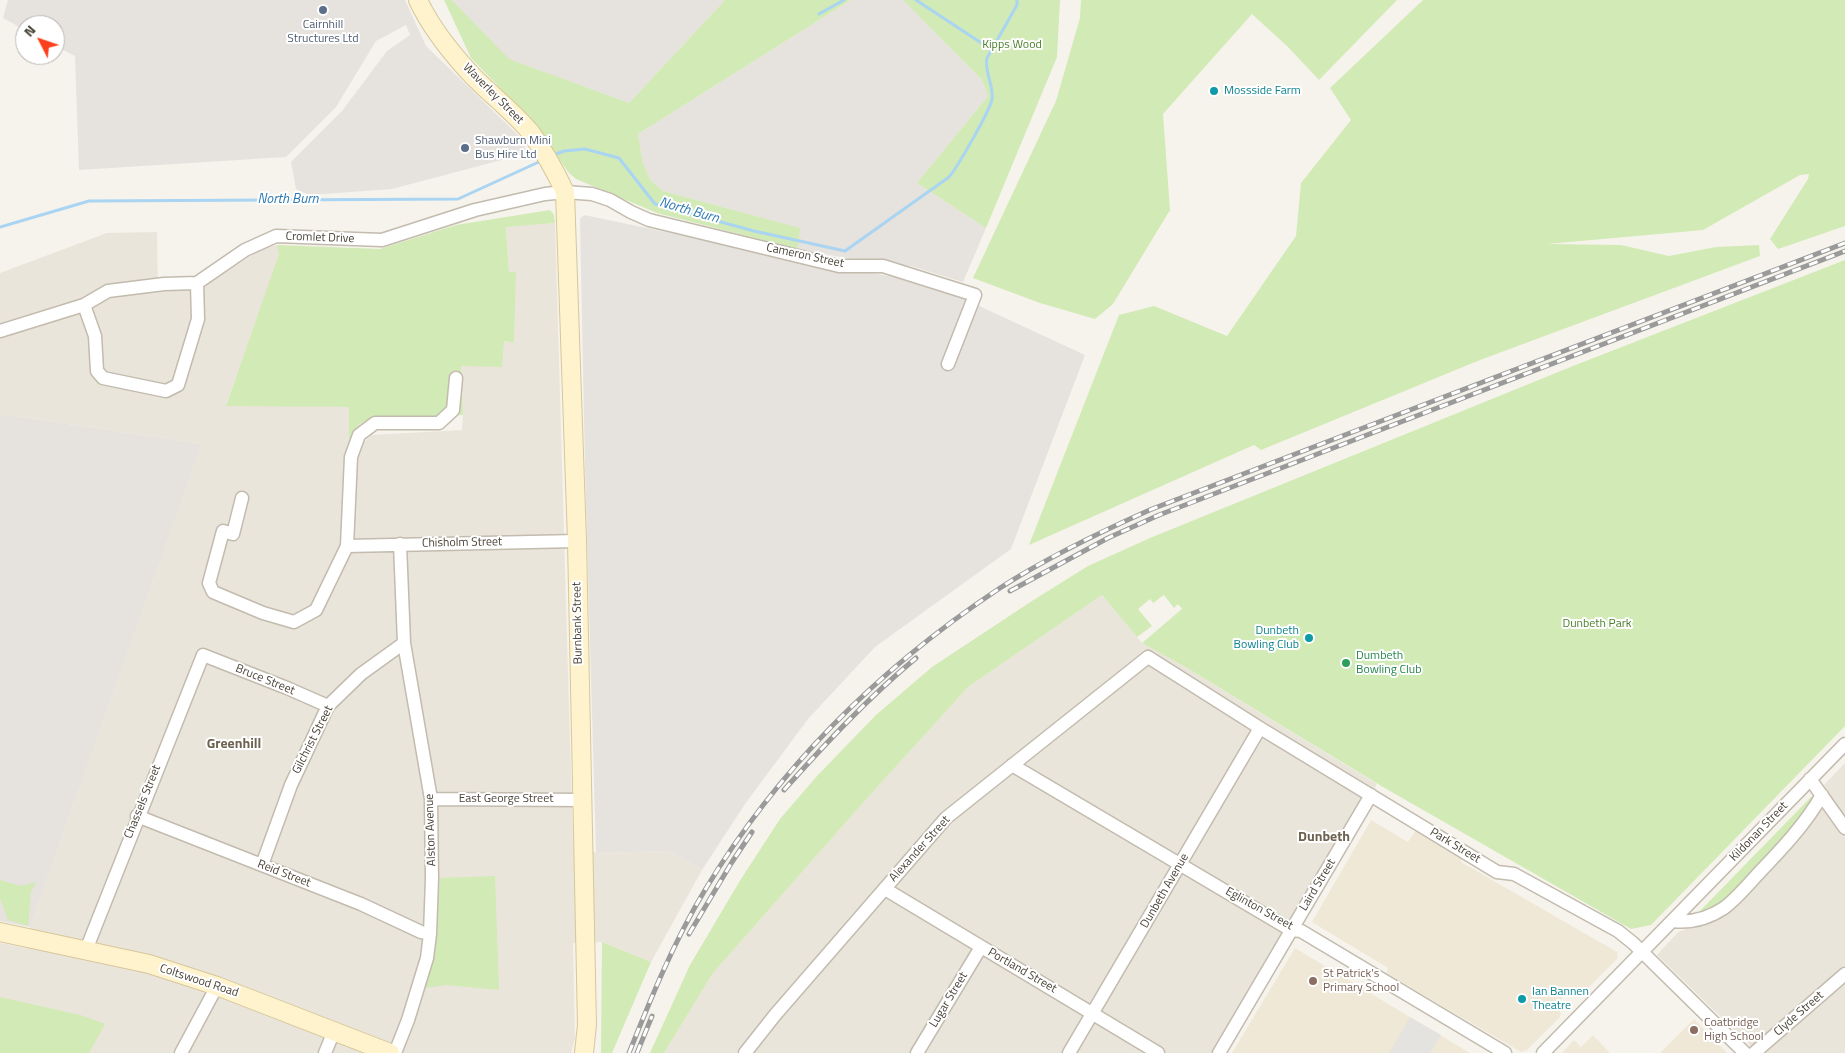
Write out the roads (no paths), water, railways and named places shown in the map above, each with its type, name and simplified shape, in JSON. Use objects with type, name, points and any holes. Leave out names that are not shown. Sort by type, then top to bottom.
[{"type":"main road","name":"Waverley Street","points":[[418,0],[426,18],[468,72],[513,113],[530,132],[548,158],[565,192]]},
{"type":"main road","name":"Burnbank Street","points":[[565,192],[588,1025],[584,1053]]},
{"type":"main road","name":"Coltswood Road","points":[[0,932],[149,964],[217,986],[390,1053]]},
{"type":"street","name":"Cromlet Drive","points":[[197,283],[245,250],[276,236],[382,240],[475,210],[545,194],[565,192]]},
{"type":"street","name":"Cameron Street","points":[[565,192],[592,194],[610,200],[649,220],[839,266],[883,266],[975,295],[948,364]]},
{"type":"street","points":[[0,331],[84,305],[108,291],[164,284],[197,283],[198,319],[178,385],[166,391],[102,378],[96,371],[96,336],[84,305]]},
{"type":"street","points":[[242,498],[233,534],[223,531],[209,583],[213,592],[263,613],[294,622],[316,610],[347,546],[350,457],[359,435],[375,423],[439,423],[453,410],[456,378]]},
{"type":"street","name":"Chisholm Street","points":[[347,546],[576,541]]},
{"type":"street","name":"Alston Avenue","points":[[395,1053],[408,1020],[427,958],[432,878],[431,799],[404,643],[400,544]]},
{"type":"street","name":"Gilchrist Street","points":[[262,865],[291,785],[328,706],[361,674],[404,643]]},
{"type":"street","name":"Bruce Street","points":[[202,655],[328,706]]},
{"type":"street","name":"Chassels Street","points":[[86,950],[137,816],[202,655]]},
{"type":"street","name":"Park Street","points":[[1148,657],[1260,728],[1497,872],[1514,874],[1618,931],[1745,1053]]},
{"type":"street","name":"Alexander Street","points":[[745,1053],[946,818],[1148,657]]},
{"type":"street","name":"Dunbeth Avenue","points":[[1069,1053],[1260,728]]},
{"type":"street","name":"Kildonan Street","points":[[1543,1053],[1845,744]]},
{"type":"street","name":"Eglinton Street","points":[[1012,765],[1291,930],[1300,931],[1505,1053]]},
{"type":"street","points":[[1810,780],[1845,828]]},
{"type":"street","name":"Laird Street","points":[[1220,1053],[1371,795]]},
{"type":"street","name":"Kildonan Street","points":[[1673,921],[1696,920],[1724,908],[1777,854],[1817,805],[1822,795]]},
{"type":"street","name":"East George Street","points":[[431,799],[582,800]]},
{"type":"street","name":"Reid Street","points":[[137,816],[361,904],[421,932],[430,934]]},
{"type":"street","name":"Portland Street","points":[[885,889],[1158,1053]]},
{"type":"street","name":"Lugar Street","points":[[917,1053],[981,947]]},
{"type":"street","name":"Clyde Street","points":[[1754,1053],[1845,974]]},
{"type":"street","points":[[181,1053],[217,986]]},
{"type":"street","points":[[325,1053],[334,1031]]},
{"type":"waterway","points":[[819,14],[844,0]]},
{"type":"waterway","points":[[916,0],[992,50]]},
{"type":"waterway","name":"North Burn","points":[[551,156],[564,151],[585,149],[619,158],[655,204],[754,231],[845,251],[949,177],[973,138],[990,105],[992,89],[986,63],[987,58],[1017,5],[1017,0]]},
{"type":"waterway","name":"North Burn","points":[[0,227],[89,201],[458,199],[541,161]]},
{"type":"railway","points":[[629,1053],[683,929],[734,845],[766,802],[799,761],[874,686],[914,651],[1000,588],[1074,546],[1152,509],[1845,243]]},
{"type":"railway","points":[[1010,591],[1108,538],[1159,515],[1845,251]]},
{"type":"railway","points":[[784,790],[848,721],[916,658]]},
{"type":"railway","points":[[689,934],[752,832]]},
{"type":"railway","points":[[637,1053],[652,1016]]},
{"type":"place","name":"Cairnhill Structures Ltd","points":[[323,10]]},
{"type":"place","name":"Mossside Farm","points":[[1214,91]]},
{"type":"place","name":"Shawburn Mini Bus Hire Ltd","points":[[465,148]]},
{"type":"place","name":"Dunbeth Bowling Club","points":[[1309,638]]},
{"type":"place","name":"Dumbeth Bowling Club","points":[[1346,663]]},
{"type":"place","name":"St Patrick's Primary School","points":[[1313,981]]},
{"type":"place","name":"Ian Bannen Theatre","points":[[1522,999]]},
{"type":"place","name":"Coatbridge High School","points":[[1694,1030]]},
{"type":"district","name":"Greenhill","points":[[234,745]]},
{"type":"district","name":"Dunbeth","points":[[1324,838]]},
{"type":"park label","name":"Kipps Wood","points":[[1012,45]]},
{"type":"park label","name":"Dunbeth Park","points":[[1597,624]]}]
